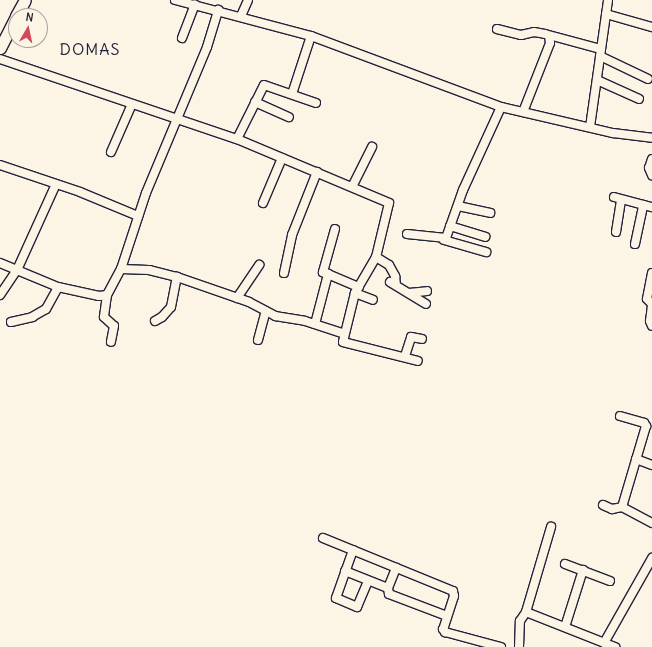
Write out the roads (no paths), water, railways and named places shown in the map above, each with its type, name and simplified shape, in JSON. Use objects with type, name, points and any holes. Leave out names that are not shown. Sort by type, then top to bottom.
[{"type":"highway","points":[[0,48],[8,32]]},
{"type":"street","points":[[175,0],[241,16],[311,36],[502,107],[590,127],[652,138]]},
{"type":"street","points":[[241,16],[248,0]]},
{"type":"street","points":[[590,127],[608,0]]},
{"type":"street","points":[[182,38],[194,4]]},
{"type":"street","points":[[110,342],[114,326],[104,317],[107,295],[121,268],[138,216],[207,47],[218,10]]},
{"type":"street","points":[[606,14],[652,27]]},
{"type":"street","points":[[497,29],[520,34],[534,32],[600,52],[648,79]]},
{"type":"street","points":[[292,94],[311,36]]},
{"type":"street","points":[[522,112],[550,42],[549,36]]},
{"type":"street","points":[[0,59],[237,139],[389,203],[376,257],[357,290],[344,333],[345,343],[405,356],[418,361]]},
{"type":"street","points":[[597,80],[639,99]]},
{"type":"street","points":[[237,139],[264,85],[316,103]]},
{"type":"street","points":[[255,102],[289,117]]},
{"type":"street","points":[[111,152],[132,104]]},
{"type":"street","points":[[444,240],[502,107]]},
{"type":"street","points":[[352,187],[372,147]]},
{"type":"street","points":[[263,203],[282,158]]},
{"type":"street","points":[[652,159],[649,168],[652,175]]},
{"type":"street","points":[[0,165],[56,184],[138,216]]},
{"type":"street","points":[[284,273],[290,239],[317,172]]},
{"type":"street","points":[[0,295],[17,270],[56,184]]},
{"type":"street","points":[[616,232],[618,199],[652,207]]},
{"type":"street","points":[[636,244],[643,205]]},
{"type":"street","points":[[458,206],[490,213]]},
{"type":"street","points":[[450,226],[486,237]]},
{"type":"street","points":[[335,229],[323,272],[373,300]]},
{"type":"street","points":[[407,234],[444,240],[486,252]]},
{"type":"street","points":[[376,257],[389,265],[395,276],[393,283],[426,304]]},
{"type":"street","points":[[0,263],[61,288],[99,296],[107,295]]},
{"type":"street","points":[[237,298],[259,264]]},
{"type":"street","points":[[121,268],[149,270],[177,277],[237,298],[275,316],[315,324],[344,333]]},
{"type":"street","points":[[652,273],[647,299],[652,305],[650,321],[652,326]]},
{"type":"street","points":[[315,324],[328,274]]},
{"type":"street","points":[[155,321],[162,318],[171,308],[177,277]]},
{"type":"street","points":[[11,322],[32,317],[46,309],[61,288]]},
{"type":"street","points":[[409,294],[427,291]]},
{"type":"street","points":[[258,340],[266,311]]},
{"type":"street","points":[[405,356],[411,337],[422,339]]},
{"type":"street","points":[[620,416],[646,424],[622,507]]},
{"type":"street","points":[[636,459],[652,465]]},
{"type":"street","points":[[603,505],[612,509],[622,507],[652,523]]},
{"type":"street","points":[[519,647],[520,621],[526,612],[551,527]]},
{"type":"street","points":[[323,538],[453,591],[454,596],[443,629],[445,632],[501,647]]},
{"type":"street","points":[[353,550],[335,596],[340,602],[358,607],[368,581]]},
{"type":"street","points":[[604,643],[652,558]]},
{"type":"street","points":[[565,564],[610,581]]},
{"type":"street","points":[[396,568],[388,588],[389,594],[447,616]]},
{"type":"street","points":[[565,628],[583,570]]},
{"type":"street","points":[[345,571],[388,588]]},
{"type":"street","points":[[526,612],[615,647]]},
{"type":"district","name":"DOMAS","points":[[90,49]]}]
